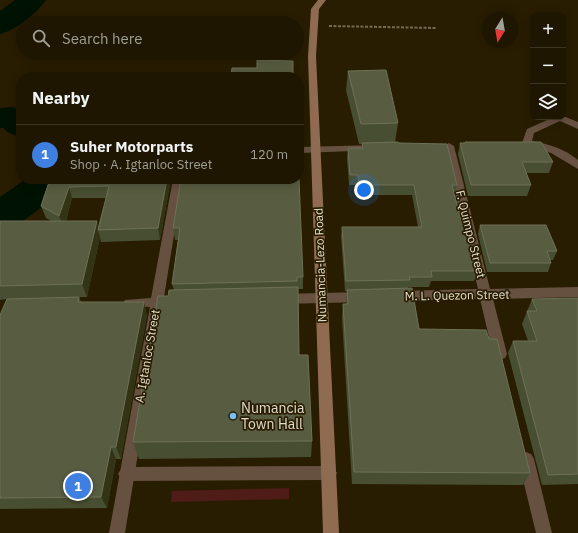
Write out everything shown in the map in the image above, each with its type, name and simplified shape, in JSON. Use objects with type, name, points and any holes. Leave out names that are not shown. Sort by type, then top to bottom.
[{"type":"main road","name":"Numancia-Lezo Road","points":[[322,0],[315,9],[312,56],[331,533]]},
{"type":"street","points":[[578,126],[560,118],[530,131],[523,143],[540,145],[564,154],[578,166]]},
{"type":"street","name":"F. Quimpo Street","points":[[449,146],[502,363]]},
{"type":"street","points":[[304,150],[386,147]]},
{"type":"street","name":"A. Igtanloc Street","points":[[116,533],[177,184]]},
{"type":"street","name":"M. L. Quezon Street","points":[[266,299],[578,292]]},
{"type":"street","points":[[117,303],[188,301]]},
{"type":"street","points":[[524,448],[544,533]]},
{"type":"street","points":[[126,474],[329,473]]},
{"type":"path","points":[[314,26],[437,28]]},
{"type":"shaded area","points":[[289,488],[289,499],[171,502],[172,491]]},
{"type":"building","points":[[257,60],[293,61],[293,72],[232,72],[232,68],[257,68]]},
{"type":"building","points":[[386,70],[398,123],[361,124],[348,71]]},
{"type":"building","points":[[398,142],[447,144],[457,185],[452,185],[462,224],[466,224],[478,271],[431,271],[432,277],[409,277],[410,280],[346,281],[342,227],[422,227],[414,185],[359,185],[358,175],[350,175],[348,148],[363,148],[362,143]]},
{"type":"building","points":[[541,142],[553,162],[522,162],[531,185],[471,185],[460,143]]},
{"type":"building","points":[[48,184],[166,184],[158,228],[98,230],[109,186],[69,187],[59,216],[41,206]]},
{"type":"building","points":[[180,184],[299,184],[303,277],[297,277],[297,281],[172,284],[180,228],[173,228]]},
{"type":"building","points":[[0,221],[97,221],[82,284],[0,286]]},
{"type":"building","points":[[480,225],[546,225],[557,251],[547,251],[551,263],[490,263]]},
{"type":"building","points":[[298,287],[299,355],[308,355],[312,441],[133,442],[158,296],[168,296],[169,290]]},
{"type":"building","points":[[412,288],[419,329],[486,330],[489,339],[497,339],[530,473],[354,472],[343,304],[348,304],[347,290]]},
{"type":"building","points":[[79,297],[78,302],[144,302],[116,447],[111,447],[101,497],[0,498],[0,315],[7,299]]},
{"type":"building","points":[[578,298],[578,474],[548,475],[513,341],[537,341],[527,311],[537,311],[532,299]]},
{"type":"waterway","points":[[0,25],[32,0]]},
{"type":"waterway","points":[[0,118],[12,117],[16,121]]},
{"type":"waterway","points":[[0,217],[38,190],[42,184]]},
{"type":"place","name":"Numancia Town Hall","points":[[233,416]]},
{"type":"place","name":"Suher Motorparts","points":[[78,486]]}]
